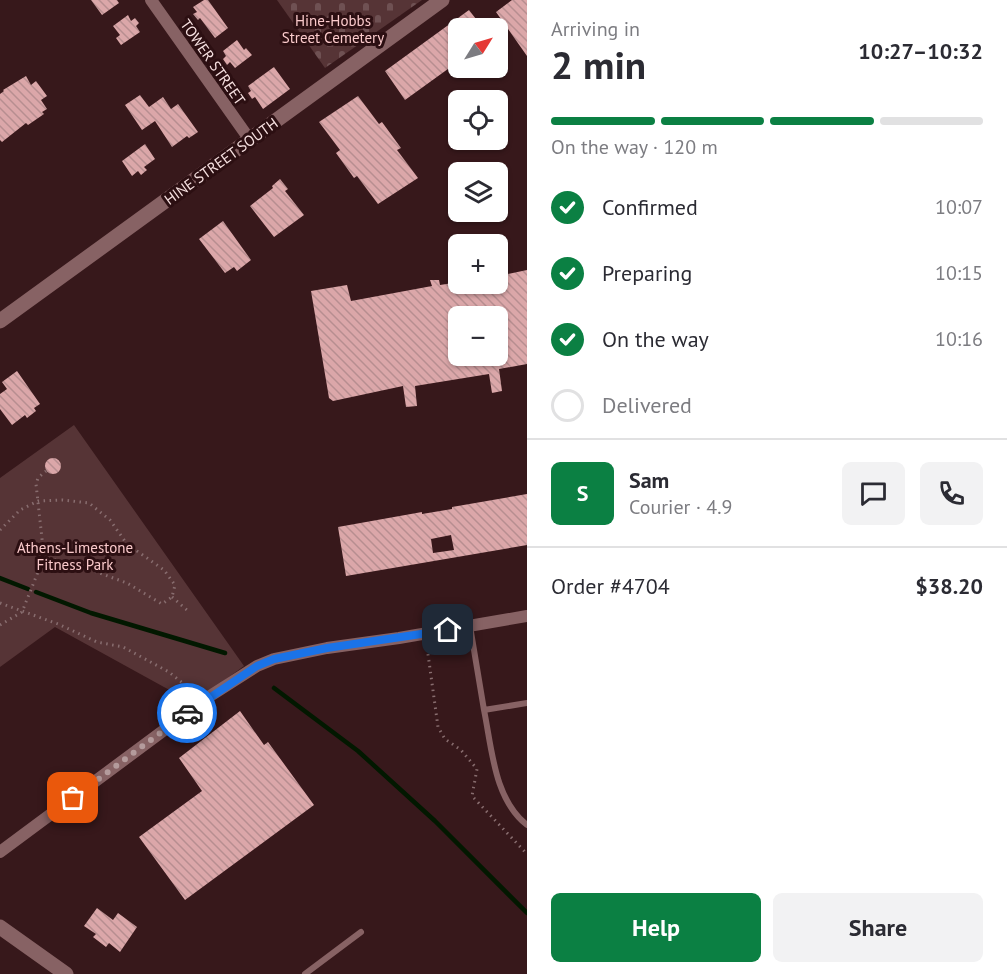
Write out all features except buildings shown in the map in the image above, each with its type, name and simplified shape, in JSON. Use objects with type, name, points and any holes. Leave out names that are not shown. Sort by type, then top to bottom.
[{"type":"street","name":"TOWER STREET","points":[[151,0],[249,140]]},
{"type":"street","name":"HINE STREET SOUTH","points":[[0,321],[442,0]]},
{"type":"street","points":[[0,852],[210,696],[257,666],[274,659],[327,648],[527,616]]},
{"type":"street","points":[[0,927],[66,974]]},
{"type":"lane","points":[[470,626],[501,792],[514,815],[527,825]]},
{"type":"lane","points":[[484,710],[527,703]]},
{"type":"lane","points":[[305,974],[361,932]]},
{"type":"path","points":[[0,625],[22,612],[44,557],[36,484],[38,478],[46,471]]},
{"type":"path","points":[[0,530],[20,510],[38,501],[63,500],[89,503],[110,520],[127,544],[164,570],[176,585],[172,597],[162,604],[127,583],[44,557]]},
{"type":"path","points":[[172,597],[187,610]]},
{"type":"path","points":[[0,603],[58,624],[97,642],[123,647],[169,672],[197,695]]},
{"type":"path","points":[[428,654],[438,728],[445,739],[461,750],[477,769],[472,796],[527,854]]},
{"type":"green space","name":"Hine-Hobbs Street Cemetery","points":[[277,0],[422,0],[325,68]]},
{"type":"green space","name":"Athens-Limestone Fitness Park","points":[[74,425],[244,666],[193,703],[55,627],[0,667],[0,478]]},
{"type":"waterway","points":[[0,578],[28,589]]},
{"type":"waterway","points":[[36,592],[91,613],[225,653]]},
{"type":"waterway","points":[[274,688],[358,751],[435,821],[527,913]]},
{"type":"way so far","points":[[73,798],[187,713]]},
{"type":"route","points":[[187,713],[257,666],[274,659],[327,648],[448,630]]}]
